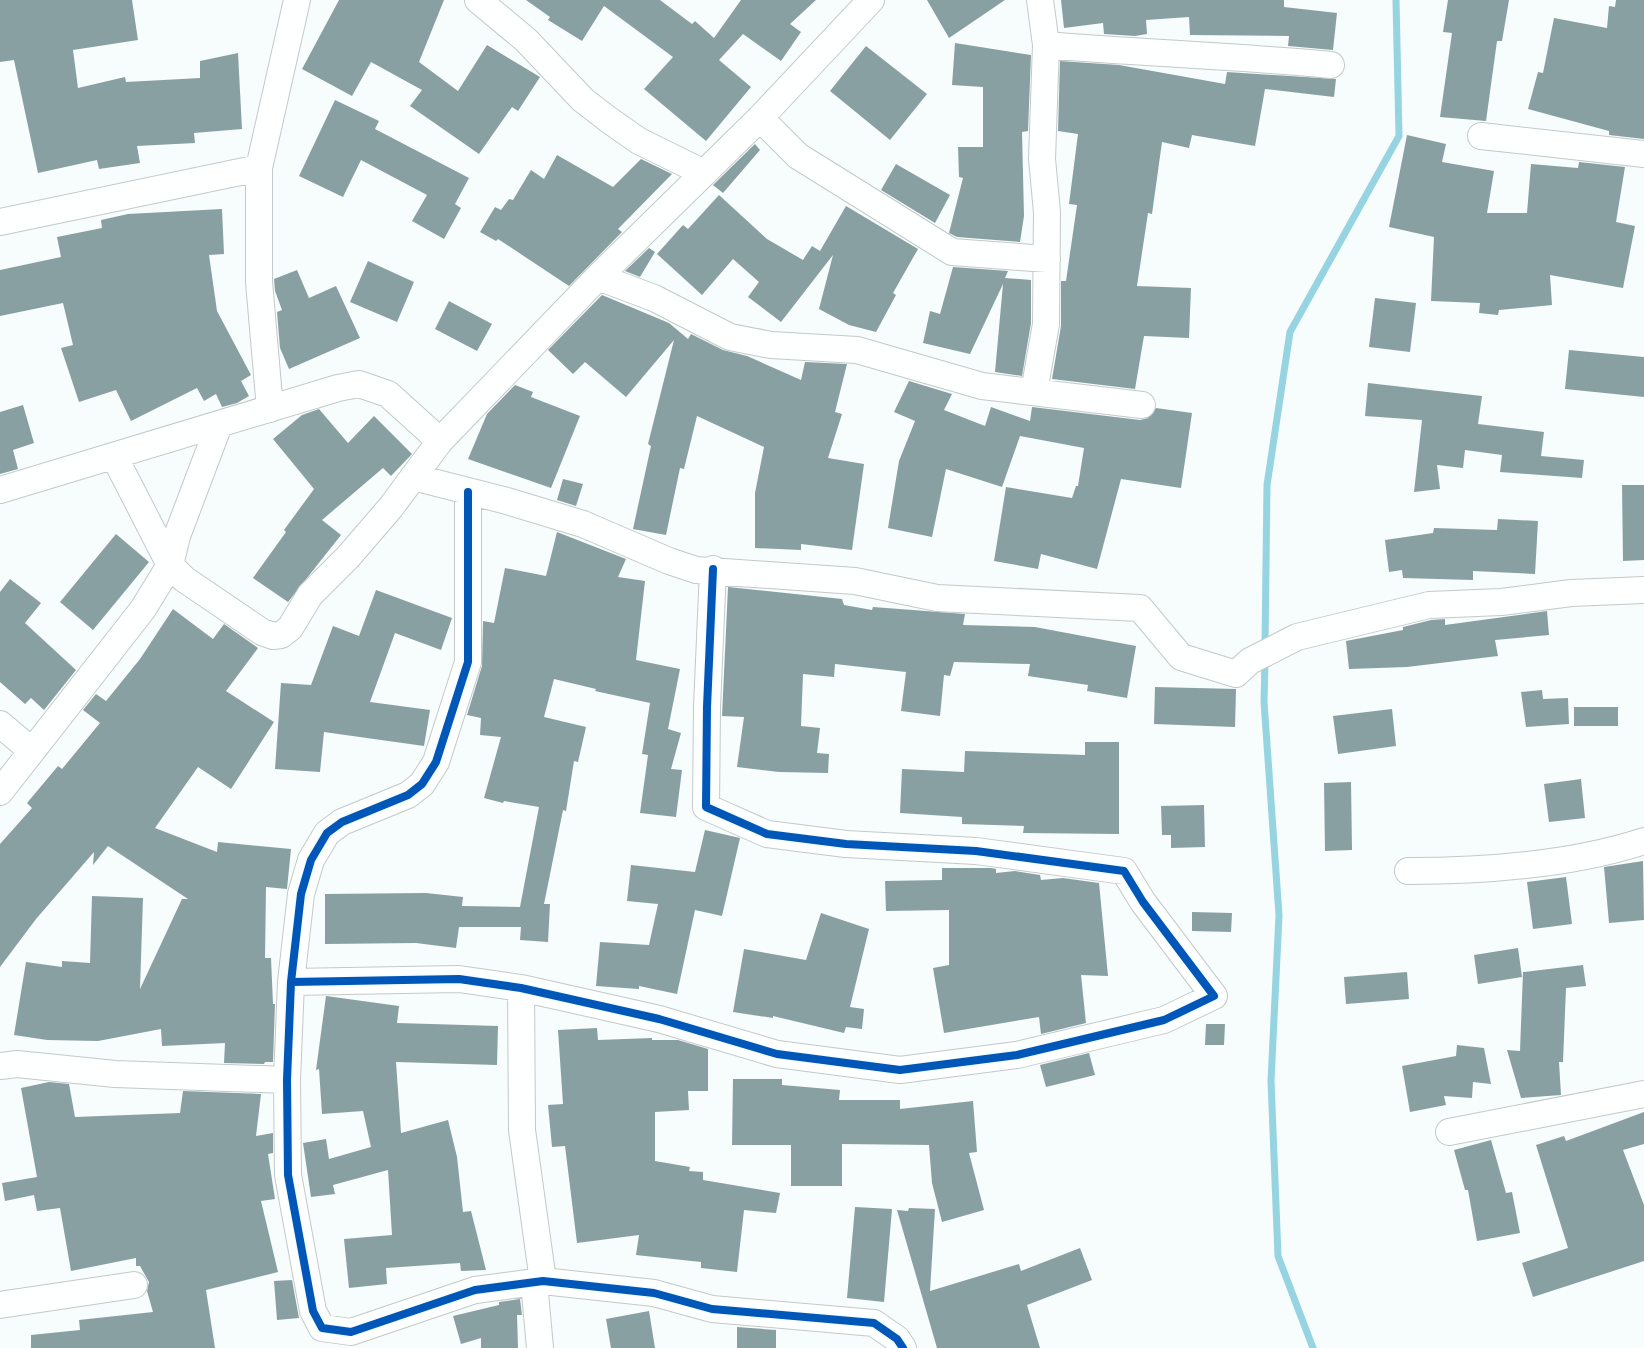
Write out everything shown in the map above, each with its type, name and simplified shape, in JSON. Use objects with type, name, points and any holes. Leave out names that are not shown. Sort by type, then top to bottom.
[{"type":"street","points":[[270,409],[259,282],[260,168],[297,0]]},
{"type":"street","points":[[478,0],[526,40],[584,100],[609,120],[639,141],[704,173]]},
{"type":"street","points":[[114,456],[170,565],[184,579],[262,632],[273,636],[281,635],[290,628],[310,595],[348,557],[440,441],[598,277],[760,118],[872,0]]},
{"type":"street","points":[[1034,392],[1046,324],[1047,260],[1047,212],[1042,159],[1046,45],[1040,0]]},
{"type":"street","points":[[1046,45],[1148,54],[1203,54],[1331,64]]},
{"type":"street","points":[[760,118],[798,156],[952,252],[1047,260]]},
{"type":"street","points":[[1481,136],[1644,154]]},
{"type":"street","points":[[0,222],[260,168]]},
{"type":"street","points":[[598,277],[654,298],[730,337],[771,345],[857,350],[982,386],[1142,405]]},
{"type":"street","points":[[0,490],[338,388],[359,384],[388,394],[440,441]]},
{"type":"street","points":[[0,792],[143,609],[170,565],[177,536],[219,424]]},
{"type":"street","points":[[412,477],[583,524],[669,561],[696,570],[713,569],[855,582],[937,598],[1140,608],[1181,657],[1236,674],[1250,660],[1297,637],[1429,605],[1501,602],[1571,592],[1644,590]]},
{"type":"street","points":[[468,492],[468,662],[436,762],[422,784],[408,795],[342,822],[327,833],[311,860],[301,894],[291,982],[287,1080],[288,1175],[313,1311],[322,1328],[351,1332],[475,1290],[538,1282],[654,1293],[712,1309],[874,1323],[897,1339],[903,1348]]},
{"type":"street","points":[[291,982],[459,979],[521,987],[659,1019],[777,1054],[900,1070],[1017,1055],[1164,1020],[1214,996],[1143,902],[1124,872],[976,851],[846,844],[767,834],[706,807],[707,707],[713,569]]},
{"type":"street","points":[[0,724],[32,751]]},
{"type":"street","points":[[1408,871],[1476,871],[1551,861],[1644,841]]},
{"type":"street","points":[[521,987],[522,1130],[538,1282],[540,1348]]},
{"type":"street","points":[[0,1066],[17,1064],[115,1074],[287,1080]]},
{"type":"street","points":[[1449,1132],[1644,1094]]},
{"type":"street","points":[[0,1305],[134,1285]]},
{"type":"building","points":[[0,0],[132,0],[138,40],[73,50],[78,88],[125,77],[126,82],[200,78],[200,61],[238,53],[242,129],[194,133],[195,143],[137,146],[140,163],[99,169],[97,160],[38,173],[14,60],[0,62]]},
{"type":"building","points":[[339,0],[444,0],[419,62],[458,91],[487,45],[540,77],[518,111],[512,107],[479,154],[410,106],[422,90],[371,62],[352,96],[302,69]]},
{"type":"building","points":[[526,0],[660,0],[692,24],[695,21],[714,38],[741,0],[816,0],[790,24],[801,32],[781,61],[743,34],[719,60],[751,87],[706,141],[644,89],[673,57],[604,6],[582,41],[548,20],[550,17]]},
{"type":"building","points":[[927,0],[1005,0],[949,38]]},
{"type":"building","points":[[1061,0],[1284,0],[1284,7],[1337,13],[1333,50],[1288,46],[1289,36],[1190,35],[1189,17],[1146,20],[1147,34],[1135,36],[1104,34],[1103,23],[1064,28]]},
{"type":"building","points":[[1448,0],[1509,0],[1502,41],[1497,41],[1486,121],[1440,117],[1452,33],[1443,32]]},
{"type":"building","points":[[1616,0],[1644,0],[1644,139],[1609,135],[1609,131],[1528,109],[1538,72],[1543,73],[1554,18],[1607,28],[1609,6],[1615,7]]},
{"type":"building","points":[[955,43],[1031,55],[1028,131],[1022,132],[1024,216],[1020,242],[957,237],[949,233],[963,178],[959,177],[958,147],[983,147],[983,87],[952,85]]},
{"type":"building","points":[[866,46],[927,94],[890,140],[830,91]]},
{"type":"building","points":[[1060,61],[1119,65],[1225,84],[1227,72],[1336,79],[1334,97],[1265,89],[1255,146],[1192,135],[1189,148],[1162,142],[1152,214],[1148,213],[1137,286],[1191,288],[1189,338],[1144,336],[1135,389],[1052,379],[1061,326],[1061,281],[1066,281],[1077,205],[1069,204],[1078,134],[1058,131]]},
{"type":"building","points":[[335,100],[379,121],[375,129],[469,178],[455,204],[461,208],[444,239],[412,221],[427,195],[361,160],[343,197],[299,176]]},
{"type":"building","points":[[1407,135],[1446,144],[1442,162],[1494,171],[1487,213],[1527,213],[1531,164],[1578,168],[1579,162],[1625,167],[1616,222],[1635,226],[1623,288],[1550,275],[1552,305],[1499,310],[1498,315],[1479,313],[1480,303],[1431,301],[1434,237],[1389,227]]},
{"type":"building","points":[[755,144],[760,150],[723,193],[713,185]]},
{"type":"building","points":[[557,155],[613,187],[641,159],[672,174],[618,229],[622,232],[569,286],[498,239],[496,241],[480,232],[495,207],[501,210],[509,199],[513,200],[531,170],[544,179]]},
{"type":"building","points":[[896,164],[950,195],[935,223],[881,190]]},
{"type":"building","points":[[719,195],[767,239],[803,260],[812,246],[820,251],[846,206],[918,249],[893,293],[896,295],[876,332],[849,325],[819,309],[833,255],[781,322],[748,297],[759,282],[733,259],[702,295],[657,254],[683,225],[688,229]]},
{"type":"building","points":[[222,209],[224,254],[209,255],[217,311],[251,375],[241,381],[249,396],[237,403],[222,407],[216,394],[204,401],[197,388],[131,421],[116,390],[79,402],[61,348],[73,345],[63,303],[0,316],[0,270],[61,257],[57,237],[102,228],[101,220],[128,214]]},
{"type":"building","points":[[649,248],[655,252],[640,277],[625,271]]},
{"type":"building","points":[[368,261],[414,282],[397,322],[350,302]]},
{"type":"building","points":[[953,267],[1008,271],[1005,278],[1031,280],[1031,323],[1022,376],[995,372],[1003,284],[970,354],[923,343],[930,311],[940,314]]},
{"type":"building","points":[[297,270],[309,298],[336,286],[360,338],[289,369],[280,348],[277,312],[282,310],[275,291],[274,279]]},
{"type":"building","points":[[602,295],[669,323],[688,339],[691,334],[723,350],[747,356],[801,380],[805,362],[847,364],[835,412],[842,414],[828,458],[864,464],[852,550],[801,544],[801,550],[755,548],[755,493],[764,447],[697,416],[684,469],[680,468],[666,535],[633,529],[651,446],[648,444],[674,340],[626,397],[585,362],[573,374],[548,350]]},
{"type":"building","points":[[1375,298],[1416,303],[1410,352],[1369,347]]},
{"type":"building","points":[[449,301],[492,324],[477,351],[435,329]]},
{"type":"building","points":[[1569,350],[1644,357],[1644,397],[1565,389]]},
{"type":"building","points":[[909,381],[952,394],[944,410],[985,426],[991,407],[1030,421],[1032,407],[1140,420],[1148,418],[1156,408],[1192,413],[1181,488],[1121,479],[1097,569],[1041,554],[1038,569],[994,561],[1006,487],[1072,498],[1078,486],[1084,448],[1020,436],[1002,487],[946,469],[932,537],[888,528],[899,461],[915,421],[894,412]]},
{"type":"building","points":[[1368,383],[1482,396],[1478,424],[1544,432],[1541,456],[1584,460],[1582,478],[1500,472],[1502,455],[1465,450],[1463,468],[1437,465],[1440,489],[1414,492],[1422,420],[1365,416]]},
{"type":"building","points":[[515,385],[533,392],[531,397],[580,416],[551,488],[468,459],[487,414]]},
{"type":"building","points":[[23,405],[34,443],[13,450],[18,469],[0,474],[0,412]]},
{"type":"building","points":[[319,409],[348,443],[374,416],[412,454],[391,476],[383,468],[322,520],[341,535],[288,602],[253,578],[314,489],[273,439],[302,415]]},
{"type":"building","points":[[563,479],[583,484],[576,506],[557,500]]},
{"type":"building","points":[[1622,485],[1644,485],[1644,560],[1623,561]]},
{"type":"building","points":[[1498,519],[1538,521],[1535,574],[1473,571],[1473,580],[1403,578],[1402,570],[1389,572],[1385,540],[1433,533],[1434,528],[1497,530]]},
{"type":"building","points":[[557,532],[626,559],[618,577],[645,581],[636,660],[680,669],[668,729],[681,733],[671,769],[682,770],[676,817],[640,813],[648,755],[642,754],[650,703],[554,679],[544,717],[586,727],[578,762],[574,761],[566,811],[563,810],[544,904],[550,904],[548,942],[520,940],[521,927],[459,927],[456,948],[416,943],[325,944],[325,894],[426,893],[463,897],[462,906],[520,907],[539,807],[504,801],[503,803],[484,798],[501,737],[480,735],[481,718],[467,715],[482,666],[483,621],[494,623],[505,568],[546,576]]},
{"type":"building","points":[[116,534],[149,562],[93,630],[60,602]]},
{"type":"building","points":[[10,579],[41,603],[25,623],[76,670],[44,710],[31,698],[25,704],[0,682],[0,592]]},
{"type":"building","points":[[728,587],[842,599],[844,605],[872,610],[873,607],[965,614],[963,625],[1035,627],[1136,646],[1127,698],[1087,691],[1088,685],[1028,676],[1030,664],[954,662],[950,676],[944,675],[940,716],[901,711],[906,672],[835,664],[834,677],[803,674],[801,726],[820,728],[817,753],[829,754],[828,773],[779,772],[737,767],[744,717],[722,716]]},
{"type":"building","points":[[376,590],[452,618],[441,650],[395,633],[370,702],[430,710],[424,746],[324,732],[320,772],[275,769],[281,683],[311,685],[333,626],[359,636]]},
{"type":"building","points":[[173,609],[213,639],[224,624],[258,648],[226,691],[274,722],[231,789],[198,767],[155,828],[217,852],[218,842],[291,849],[287,889],[266,887],[265,958],[271,958],[273,1004],[275,1004],[273,1062],[264,1064],[224,1063],[225,1043],[162,1046],[161,1029],[98,1041],[47,1040],[14,1035],[26,962],[62,967],[62,961],[90,963],[92,896],[143,898],[140,989],[182,899],[188,899],[108,846],[93,865],[94,852],[36,919],[0,967],[0,844],[32,808],[27,803],[58,766],[62,769],[100,723],[83,710],[96,694],[106,701],[140,659]]},
{"type":"building","points":[[1547,611],[1549,635],[1495,640],[1498,656],[1407,667],[1349,669],[1346,641],[1403,630],[1403,627],[1431,620],[1445,619],[1445,625]]},
{"type":"building","points":[[1155,687],[1236,689],[1235,727],[1154,724]]},
{"type":"building","points":[[1542,690],[1543,699],[1568,698],[1569,724],[1526,727],[1521,692]]},
{"type":"building","points":[[1574,707],[1618,707],[1618,726],[1574,726]]},
{"type":"building","points":[[1392,709],[1396,746],[1338,754],[1333,716]]},
{"type":"building","points":[[1085,742],[1119,742],[1119,834],[1023,833],[1024,826],[962,824],[962,817],[900,813],[902,769],[964,772],[965,751],[1085,755]]},
{"type":"building","points":[[1581,779],[1585,818],[1549,822],[1544,784]]},
{"type":"building","points":[[1351,782],[1352,850],[1325,851],[1324,783]]},
{"type":"building","points":[[1204,805],[1205,847],[1171,848],[1171,835],[1162,835],[1161,806]]},
{"type":"building","points":[[705,830],[740,838],[722,916],[695,910],[677,994],[639,986],[639,989],[596,986],[600,942],[649,945],[658,904],[627,901],[631,865],[695,872]]},
{"type":"building","points":[[1643,861],[1644,920],[1609,923],[1604,867]]},
{"type":"building","points":[[942,868],[991,868],[996,869],[996,873],[1015,871],[1040,875],[1041,880],[1063,878],[1099,883],[1108,976],[1081,975],[1086,1023],[1041,1034],[1039,1017],[944,1033],[933,968],[949,965],[949,910],[886,911],[885,881],[942,880]]},
{"type":"building","points":[[1566,877],[1572,924],[1533,929],[1527,882]]},
{"type":"building","points":[[1192,912],[1232,913],[1231,932],[1192,931]]},
{"type":"building","points":[[821,913],[869,929],[850,1007],[864,1009],[862,1029],[846,1027],[844,1033],[773,1016],[773,1018],[733,1012],[744,949],[806,960]]},
{"type":"building","points":[[1518,948],[1522,977],[1478,984],[1474,955]]},
{"type":"building","points":[[1583,965],[1586,986],[1566,988],[1563,1062],[1559,1062],[1561,1095],[1521,1098],[1507,1050],[1520,1051],[1523,972]]},
{"type":"building","points":[[1407,972],[1409,999],[1346,1004],[1344,977]]},
{"type":"building","points":[[326,996],[399,1006],[397,1023],[498,1026],[497,1065],[396,1062],[401,1133],[448,1120],[457,1157],[463,1212],[471,1211],[486,1270],[461,1271],[460,1263],[386,1268],[387,1284],[349,1288],[344,1239],[392,1235],[388,1170],[333,1185],[335,1194],[311,1197],[303,1143],[326,1139],[329,1159],[371,1147],[363,1111],[322,1114],[319,1069],[316,1070]]},
{"type":"building","points":[[1206,1024],[1225,1024],[1224,1045],[1205,1045]]},
{"type":"building","points":[[597,1028],[598,1040],[652,1038],[652,1040],[678,1040],[708,1049],[708,1091],[688,1091],[689,1110],[655,1112],[655,1161],[690,1167],[689,1171],[703,1172],[703,1180],[780,1193],[776,1213],[744,1210],[737,1272],[701,1268],[701,1262],[636,1255],[639,1235],[577,1243],[565,1146],[552,1147],[548,1105],[563,1104],[558,1030]]},
{"type":"building","points":[[1457,1045],[1484,1048],[1491,1084],[1473,1082],[1472,1098],[1444,1096],[1446,1105],[1410,1112],[1402,1066],[1456,1056]]},
{"type":"building","points":[[1089,1053],[1095,1075],[1046,1087],[1040,1065]]},
{"type":"building","points":[[733,1079],[782,1079],[782,1085],[840,1090],[839,1100],[900,1100],[900,1109],[973,1101],[977,1152],[969,1153],[984,1210],[942,1222],[932,1183],[929,1145],[842,1144],[842,1186],[791,1186],[791,1145],[732,1145]]},
{"type":"building","points":[[49,1082],[69,1084],[75,1117],[180,1113],[183,1091],[261,1094],[256,1136],[273,1133],[273,1153],[268,1154],[275,1199],[261,1201],[278,1272],[206,1290],[215,1348],[31,1348],[31,1335],[80,1330],[79,1320],[153,1312],[147,1291],[149,1282],[140,1266],[136,1266],[136,1258],[71,1271],[60,1208],[37,1211],[34,1195],[5,1201],[2,1183],[37,1177],[21,1088]]},
{"type":"building","points":[[1644,1112],[1644,1144],[1623,1150],[1644,1205],[1644,1261],[1533,1297],[1522,1263],[1568,1248],[1536,1145],[1564,1136],[1566,1141]]},
{"type":"building","points":[[1491,1140],[1506,1193],[1512,1192],[1520,1233],[1477,1241],[1468,1190],[1465,1190],[1454,1150]]},
{"type":"building","points":[[855,1207],[892,1209],[884,1302],[847,1298]]},
{"type":"building","points":[[909,1208],[935,1209],[930,1291],[1019,1264],[1021,1271],[1080,1248],[1092,1280],[1027,1305],[1040,1348],[937,1348],[897,1210],[908,1211]]},
{"type":"building","points":[[292,1280],[299,1318],[277,1320],[274,1281]]},
{"type":"building","points":[[520,1299],[522,1315],[517,1315],[518,1348],[481,1348],[481,1338],[461,1344],[453,1316],[499,1305],[499,1302]]},
{"type":"building","points":[[649,1311],[655,1348],[611,1348],[606,1319]]},
{"type":"building","points":[[737,1327],[776,1330],[776,1348],[737,1348]]},
{"type":"waterway","points":[[1265,645],[1267,485],[1290,332],[1399,136],[1396,0]]},
{"type":"waterway","points":[[1265,660],[1264,702],[1279,915],[1271,1081],[1278,1256],[1313,1348]]},
{"type":"cycle path","points":[[468,492],[468,662],[436,762],[422,784],[408,795],[342,822],[327,833],[311,860],[301,894],[291,982],[287,1080],[288,1175],[313,1311],[322,1328],[351,1332],[475,1290],[543,1281],[654,1293],[712,1309],[874,1323],[897,1339],[903,1348]]},
{"type":"cycle path","points":[[291,982],[459,979],[521,988],[659,1019],[777,1054],[900,1070],[1017,1055],[1164,1020],[1214,996],[1143,902],[1124,871],[976,851],[846,844],[767,834],[706,807],[707,707],[713,569]]}]
